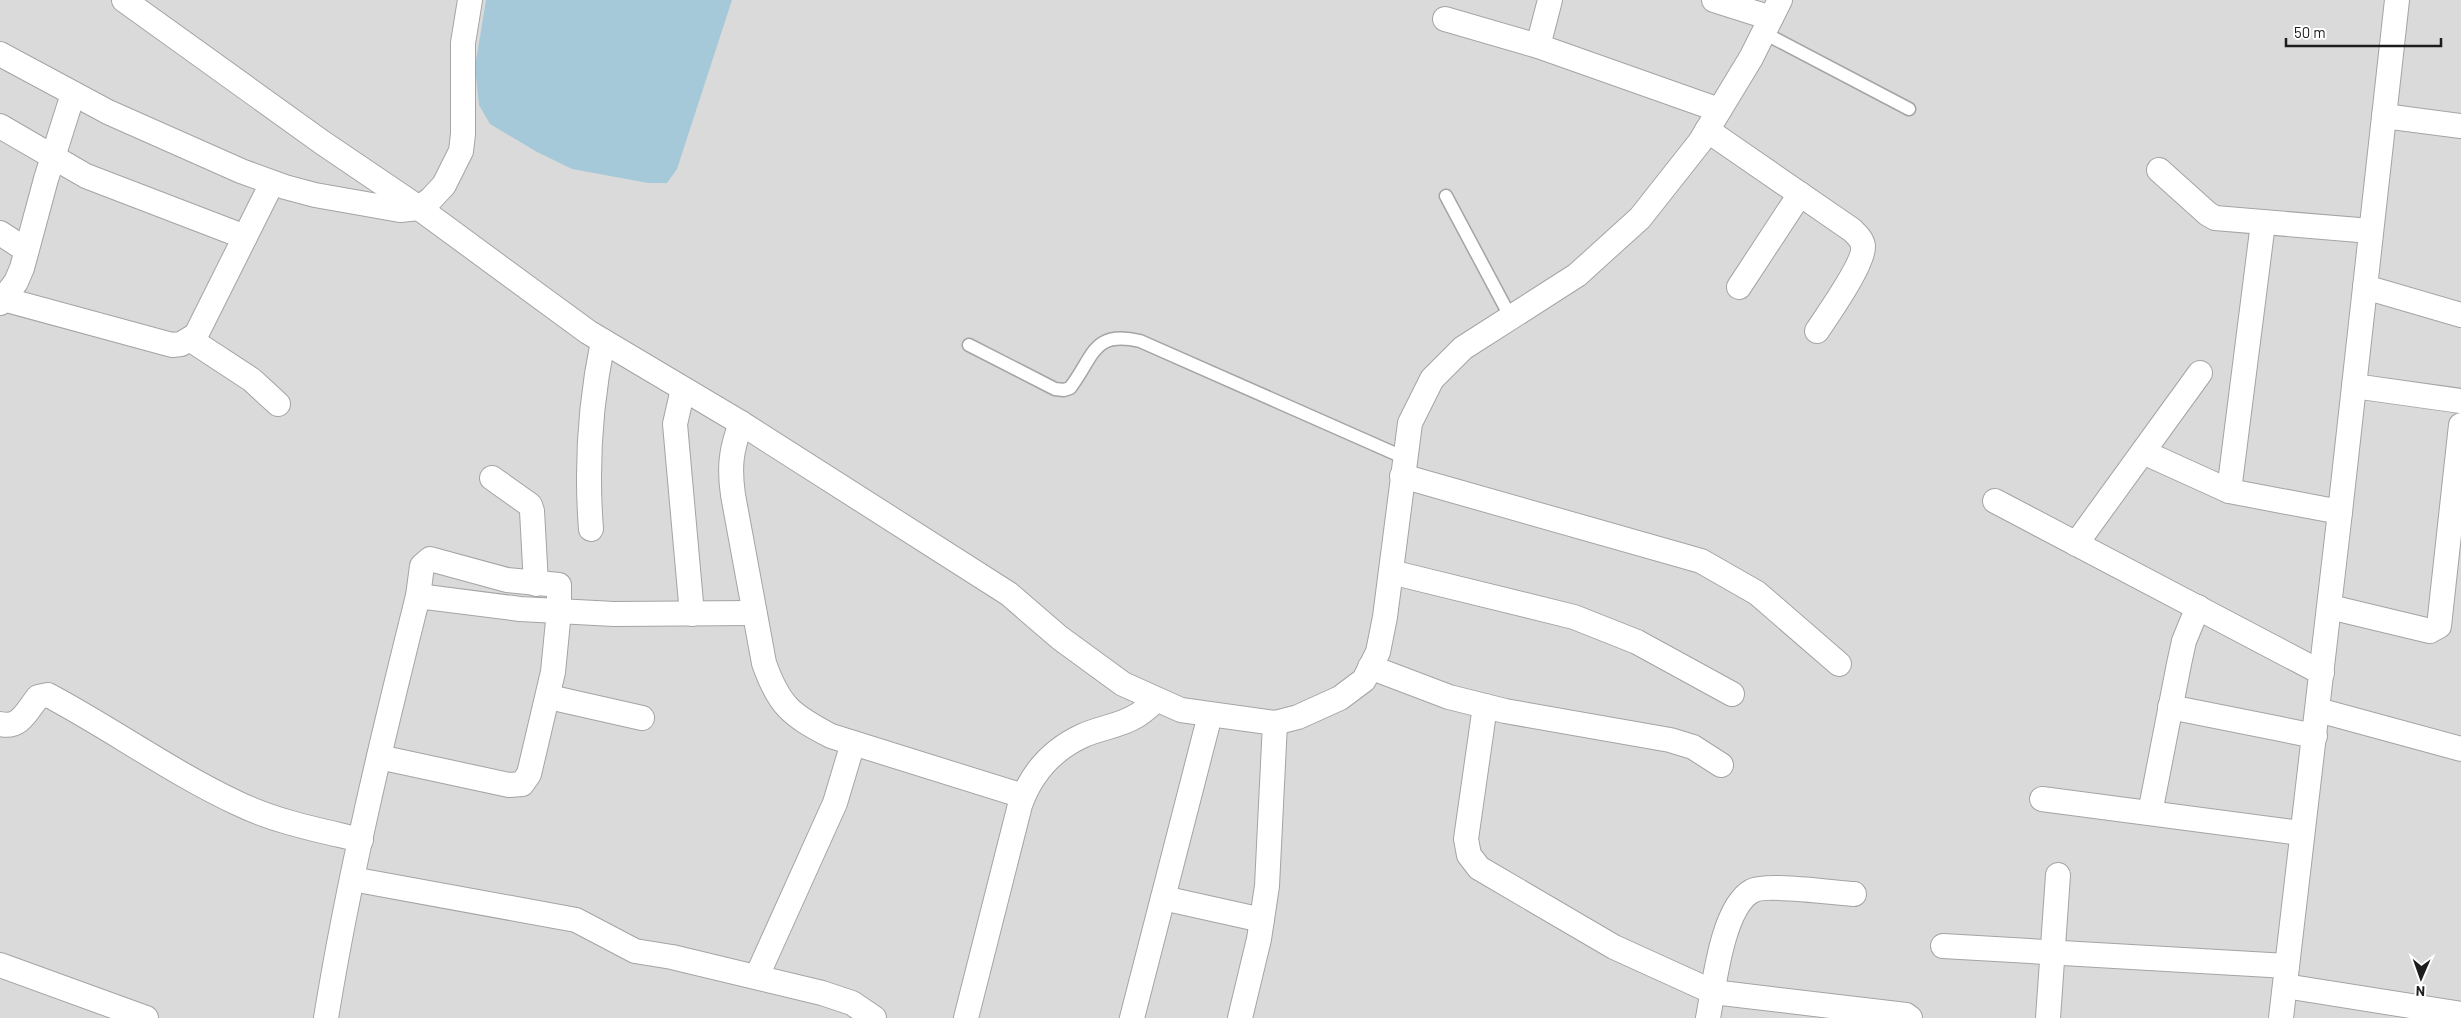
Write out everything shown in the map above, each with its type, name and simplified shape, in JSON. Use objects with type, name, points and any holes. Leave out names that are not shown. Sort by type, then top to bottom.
[{"type":"street","points":[[124,0],[323,143],[419,208],[602,341],[741,422],[1009,594],[1060,638],[1123,684],[1181,710],[1275,723],[1298,717],[1340,698],[1364,680],[1378,652],[1391,572],[1410,423],[1432,379],[1463,348],[1577,275],[1640,218],[1713,120],[1751,58],[1771,17],[1714,0]]},
{"type":"street","points":[[1538,46],[1550,0]]},
{"type":"street","points":[[2281,1018],[2301,833],[2330,607],[2396,0]]},
{"type":"street","points":[[0,54],[73,94],[160,136],[272,182],[315,195],[364,205],[400,210],[419,208],[431,199],[444,185],[460,150],[463,134],[465,1]]},
{"type":"street","points":[[1445,19],[1538,46],[1713,120],[1800,194],[1852,230],[1860,239],[1863,247],[1856,269],[1817,331]]},
{"type":"street","points":[[73,94],[52,158],[16,282],[2,301],[172,345],[191,340],[196,335],[272,182]]},
{"type":"street","points":[[2384,116],[2461,126]]},
{"type":"street","points":[[0,126],[52,158],[86,176],[245,237]]},
{"type":"street","points":[[2159,170],[2208,214],[2223,220],[2371,231]]},
{"type":"street","points":[[1739,287],[1800,194]]},
{"type":"street","points":[[2229,491],[2263,223]]},
{"type":"street","points":[[0,233],[26,250]]},
{"type":"street","points":[[2365,287],[2461,315]]},
{"type":"street","points":[[191,340],[252,380],[278,404]]},
{"type":"street","points":[[592,530],[588,487],[588,444],[602,341]]},
{"type":"street","points":[[2076,544],[2200,373]]},
{"type":"street","points":[[2354,386],[2461,401]]},
{"type":"street","points":[[683,388],[675,424],[692,614]]},
{"type":"street","points":[[741,422],[733,444],[730,471],[753,613],[764,663],[772,687],[785,708],[806,723],[831,736],[1023,796]]},
{"type":"street","points":[[2330,607],[2430,630],[2439,626],[2461,425]]},
{"type":"street","points":[[2143,452],[2229,491],[2340,512]]},
{"type":"street","points":[[1404,467],[1701,561],[1757,593],[1839,664]]},
{"type":"street","points":[[492,478],[530,505],[532,511],[536,584]]},
{"type":"street","points":[[1995,501],[2322,672]]},
{"type":"street","points":[[326,1018],[339,937],[379,757],[418,596],[422,566],[430,559],[507,580],[559,586],[560,611],[549,697],[529,774],[522,784],[509,785],[379,757]]},
{"type":"street","points":[[1391,572],[1574,617],[1637,642],[1732,694]]},
{"type":"street","points":[[418,596],[560,611],[614,614],[753,613]]},
{"type":"street","points":[[2150,813],[2184,641],[2198,607]]},
{"type":"street","points":[[1370,667],[1449,697],[1485,706],[1614,732],[1670,740],[1693,747],[1721,765]]},
{"type":"street","points":[[0,724],[11,725],[19,723],[38,697],[48,695],[196,782],[238,804],[278,820],[361,840]]},
{"type":"street","points":[[549,697],[642,718]]},
{"type":"street","points":[[966,1018],[1027,786],[1042,764],[1057,750],[1082,736],[1135,716],[1157,700]]},
{"type":"street","points":[[1485,706],[1466,839],[1469,855],[1479,868],[1614,947],[1713,992],[1910,1018]]},
{"type":"street","points":[[2170,708],[2314,736]]},
{"type":"street","points":[[2318,710],[2461,749]]},
{"type":"street","points":[[1132,1018],[1210,715]]},
{"type":"street","points":[[1240,1018],[1262,920],[1267,886],[1275,723]]},
{"type":"street","points":[[758,976],[835,803],[853,743]]},
{"type":"street","points":[[2042,799],[2301,833]]},
{"type":"street","points":[[2048,1018],[2058,874]]},
{"type":"street","points":[[352,879],[576,920],[635,951],[758,976],[852,1003],[874,1018]]},
{"type":"street","points":[[1708,1018],[1728,924],[1742,900],[1752,890],[1770,888],[1854,894]]},
{"type":"street","points":[[1163,898],[1262,920]]},
{"type":"street","points":[[1943,946],[2054,952],[2286,976],[2461,1014]]},
{"type":"street","points":[[0,965],[146,1018]]},
{"type":"lane","points":[[1771,17],[1909,109]]},
{"type":"lane","points":[[1446,196],[1511,318]]},
{"type":"lane","points":[[969,345],[1055,389],[1064,390],[1070,388],[1097,347],[1109,338],[1124,337],[1140,341],[1404,467]]},
{"type":"shaded area","points":[[0,0],[2461,0],[2461,1018],[0,1018]]},
{"type":"water","points":[[486,0],[732,0],[677,169],[667,183],[648,183],[572,169],[537,152],[490,124],[479,105],[475,67]]}]
